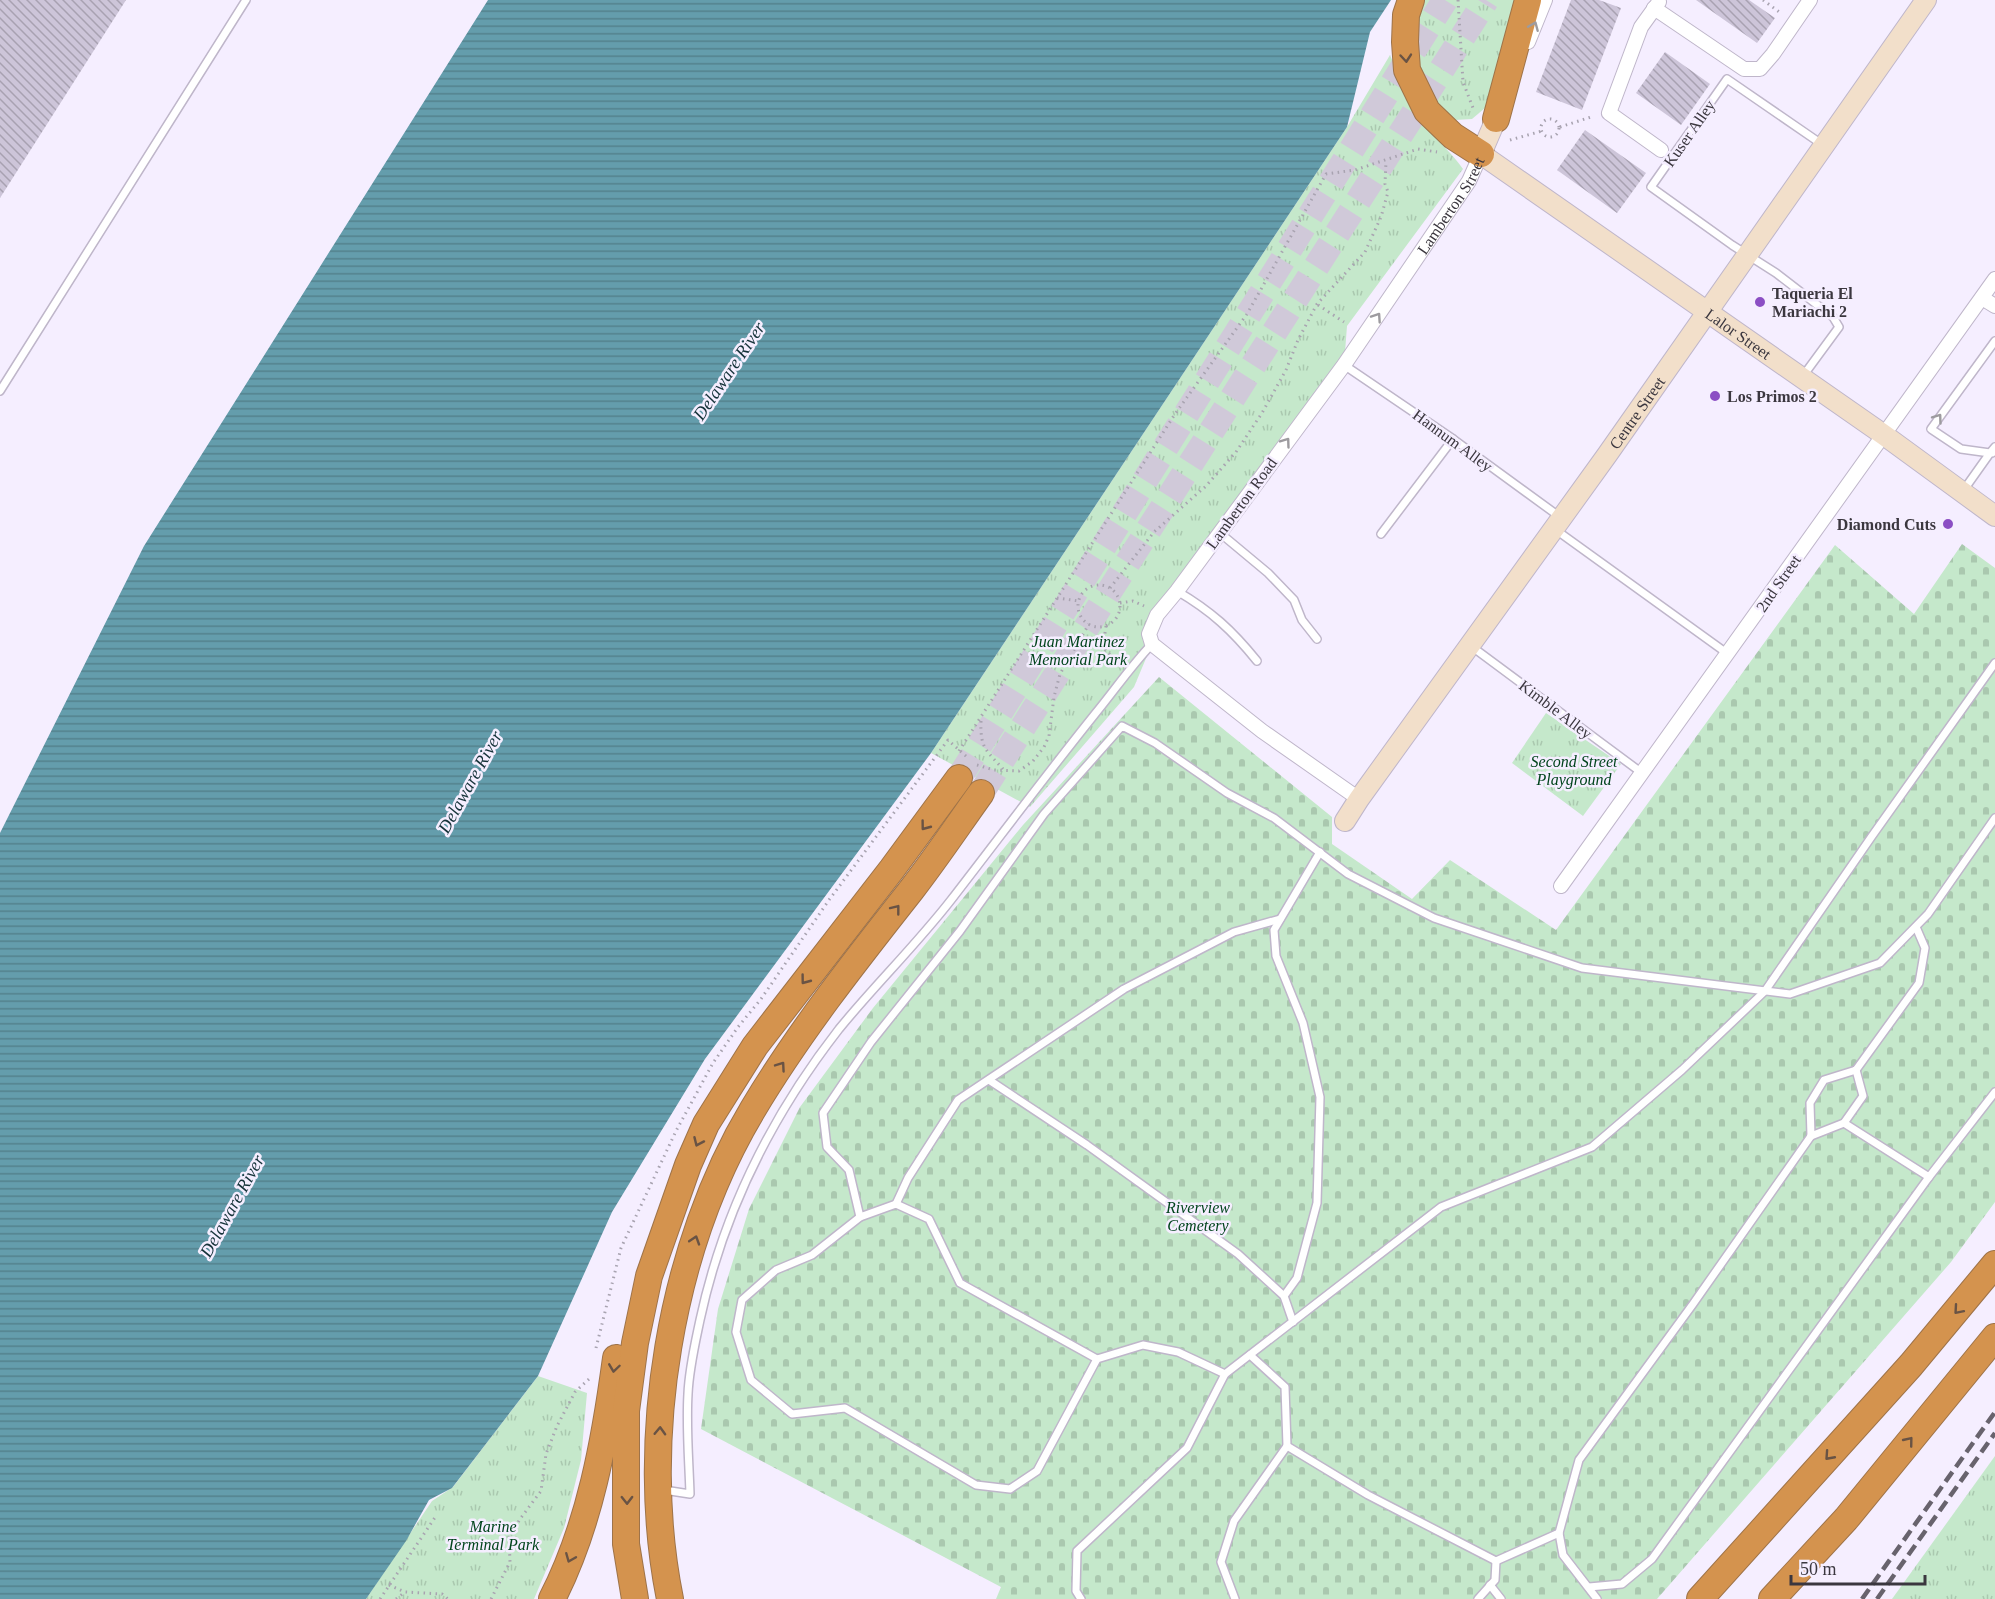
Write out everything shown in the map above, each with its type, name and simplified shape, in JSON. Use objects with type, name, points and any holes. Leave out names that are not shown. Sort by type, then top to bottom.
[{"type":"highway","points":[[1411,0],[1406,15],[1407,70],[1427,111],[1453,136],[1481,154]]},
{"type":"highway","points":[[1484,114],[1528,0]]},
{"type":"highway","points":[[635,1599],[626,1544],[626,1411],[635,1343],[650,1276],[688,1165],[706,1124],[755,1046],[968,767]]},
{"type":"highway","points":[[670,1599],[659,1489],[661,1413],[667,1347],[683,1278],[711,1194],[730,1153],[768,1085],[842,978],[914,886],[981,793]]},
{"type":"highway","points":[[1701,1599],[1911,1365],[1995,1264]]},
{"type":"highway","points":[[552,1599],[578,1539],[589,1503],[607,1414],[618,1338],[650,1276]]},
{"type":"highway","points":[[1772,1599],[1846,1519],[1995,1337]]},
{"type":"street","name":"Lamberton Street","points":[[1344,365],[1469,181],[1481,154],[1484,114],[1545,0]]},
{"type":"street","points":[[1661,150],[1609,113],[1641,27],[1657,4],[1744,69],[1760,69],[1810,0]]},
{"type":"street","name":"Centre Street","points":[[1346,821],[1359,799],[1708,313],[1926,0]]},
{"type":"street","name":"Lalor Street","points":[[1481,154],[1884,435],[1995,516]]},
{"type":"street","name":"2nd Street","points":[[1561,886],[1995,279]]},
{"type":"street","points":[[1982,298],[1995,306]]},
{"type":"street","name":"Lamberton Road","points":[[1149,647],[1149,634],[1157,615],[1344,365]]},
{"type":"street","points":[[1149,647],[1359,799]]},
{"type":"street","points":[[1790,1599],[1846,1519]]},
{"type":"lane","points":[[0,391],[246,0]]},
{"type":"lane","name":"Kuser Alley","points":[[1747,255],[1651,187],[1727,79],[1825,147]]},
{"type":"lane","points":[[1747,255],[1776,273],[1833,317],[1839,327],[1801,379]]},
{"type":"lane","points":[[1994,451],[1961,449],[1930,429],[1995,341]]},
{"type":"lane","name":"Hannum Alley","points":[[1344,365],[1453,439],[1557,523],[1728,654]]},
{"type":"lane","points":[[1381,534],[1453,439]]},
{"type":"lane","points":[[1962,492],[1994,451]]},
{"type":"lane","points":[[1220,533],[1268,573],[1294,600],[1302,620],[1317,639]]},
{"type":"lane","points":[[1177,591],[1206,608],[1226,625],[1257,661]]},
{"type":"lane","name":"Kimble Alley","points":[[1469,645],[1642,773]]},
{"type":"lane","points":[[659,1489],[690,1494],[688,1394],[703,1306],[726,1228],[766,1138],[786,1103],[841,1027],[938,917],[1050,770],[1149,647]]},
{"type":"lane","points":[[1081,1599],[1076,1591],[1077,1551],[1187,1448],[1225,1374],[1441,1207],[1592,1147],[1682,1070],[1765,991],[1995,663]]},
{"type":"lane","points":[[860,1217],[849,1170],[827,1147],[823,1113],[871,1042],[960,931],[1044,814],[1122,726],[1155,743],[1227,793],[1275,818],[1348,874],[1434,918],[1582,968],[1790,994],[1880,963],[1928,914],[1995,818]]},
{"type":"lane","points":[[1284,1296],[1297,1278],[1317,1203],[1320,1097],[1303,1023],[1276,956],[1274,930],[1320,852]]},
{"type":"lane","points":[[897,1204],[908,1178],[958,1100],[1124,989],[1234,932],[1280,919]]},
{"type":"lane","points":[[1811,1136],[1810,1103],[1824,1080],[1856,1070],[1918,983],[1925,948],[1916,927]]},
{"type":"lane","points":[[1597,1599],[1563,1555],[1559,1533],[1559,1525],[1578,1460],[1693,1304],[1811,1136],[1845,1123],[1863,1096],[1856,1070]]},
{"type":"lane","points":[[989,1080],[1087,1145],[1238,1254],[1284,1296],[1293,1322]]},
{"type":"lane","points":[[1589,1587],[1622,1584],[1652,1560],[1929,1177],[1995,1092]]},
{"type":"lane","points":[[1845,1123],[1929,1177]]},
{"type":"lane","points":[[1097,1359],[960,1283],[929,1219],[897,1204],[860,1217],[812,1254],[776,1270],[742,1300],[736,1332],[751,1380],[792,1414],[845,1408],[976,1485],[1010,1489],[1037,1471],[1097,1359],[1143,1345],[1178,1352],[1225,1374]]},
{"type":"lane","points":[[1235,1599],[1221,1562],[1234,1521],[1287,1446],[1285,1387],[1250,1355]]},
{"type":"lane","points":[[1287,1446],[1368,1495],[1496,1562]]},
{"type":"lane","points":[[1496,1562],[1559,1533]]},
{"type":"lane","points":[[1478,1599],[1495,1580],[1496,1562]]},
{"type":"lane","points":[[1490,1585],[1501,1599]]},
{"type":"path","points":[[1458,0],[1463,82],[1484,114]]},
{"type":"path","points":[[1763,0],[1783,15]]},
{"type":"path","points":[[1559,127],[1596,116]]},
{"type":"path","points":[[1548,120],[1556,122],[1559,127],[1558,133],[1551,137],[1545,136],[1542,131],[1544,123],[1548,120]]},
{"type":"path","points":[[1510,140],[1542,131]]},
{"type":"path","points":[[959,751],[1175,414],[1247,314],[1326,174],[1355,170],[1418,149],[1440,152]]},
{"type":"path","points":[[1110,588],[1154,532],[1206,486],[1236,452],[1262,414],[1317,304],[1365,252],[1388,192],[1385,184],[1386,160]]},
{"type":"path","points":[[1317,304],[1344,322]]},
{"type":"path","points":[[1091,586],[1110,588],[1120,603],[1117,617],[1106,626],[1089,624],[1080,614],[1078,601],[1085,590],[1091,586]]},
{"type":"path","points":[[1057,598],[1078,601]]},
{"type":"path","points":[[1120,603],[1133,601],[1148,608]]},
{"type":"path","points":[[596,1348],[621,1248],[676,1131],[713,1063],[761,999],[829,900],[948,741],[959,751],[968,767],[1019,771],[1033,761],[1049,736],[1054,697],[1060,675],[1089,624]]},
{"type":"path","points":[[1106,626],[1103,647],[1111,656],[1131,661],[1149,647]]},
{"type":"path","points":[[981,720],[981,740],[985,749],[1003,769]]},
{"type":"path","points":[[491,1599],[510,1562],[509,1539],[520,1519],[541,1491],[546,1454],[557,1426],[575,1392],[590,1379],[592,1369]]},
{"type":"path","points":[[380,1599],[436,1516]]},
{"type":"path","points":[[389,1585],[405,1592],[442,1594],[448,1599]]},
{"type":"path","points":[[396,1599],[405,1592]]},
{"type":"green space","points":[[1416,0],[1519,0],[1485,108],[1472,119],[1455,120],[1430,98],[1418,65]]},
{"type":"green space","name":"Juan Martinez Memorial Park","points":[[1390,55],[1419,115],[1463,169],[1347,326],[1344,365],[1157,615],[1152,644],[1134,687],[1030,807],[931,753],[1347,127]]},
{"type":"green space","name":"Riverview Cemetery","points":[[1962,544],[1995,568],[1995,1202],[1951,1262],[1657,1599],[996,1599],[1001,1587],[701,1429],[718,1309],[749,1209],[800,1107],[873,1008],[1023,825],[1159,677],[1332,817],[1332,844],[1412,899],[1450,860],[1556,930],[1835,545],[1914,614]]},
{"type":"green space","name":"Second Street Playground","points":[[1546,713],[1621,764],[1583,816],[1512,763]]},
{"type":"green space","name":"Marine Terminal Park","points":[[538,1376],[587,1393],[581,1460],[564,1528],[534,1599],[366,1599],[432,1501],[453,1487]]},
{"type":"green space","points":[[1995,1456],[1995,1599],[1892,1599]]},
{"type":"water","name":"Delaware River","points":[[488,0],[1391,0],[1370,32],[1347,127],[931,753],[705,1059],[612,1212],[538,1376],[452,1488],[429,1500],[406,1541],[366,1599],[0,1599],[0,833],[144,546]]},
{"type":"building","points":[[0,0],[126,0],[0,198]]},
{"type":"building","points":[[1571,0],[1599,0],[1621,8],[1582,110],[1536,92]]},
{"type":"building","points":[[1696,0],[1749,0],[1775,18],[1757,43]]},
{"type":"building","points":[[1665,52],[1710,84],[1681,125],[1636,93]]},
{"type":"building","points":[[1585,130],[1646,173],[1617,213],[1557,170]]},
{"type":"tunnel","points":[[959,778],[1445,0]]},
{"type":"tunnel","points":[[981,793],[1486,0]]},
{"type":"railway","points":[[1862,1599],[1995,1412]]},
{"type":"railway","points":[[1877,1599],[1995,1433]]},
{"type":"place","name":"Taqueria El Mariachi 2","points":[[1760,302]]},
{"type":"place","name":"Los Primos 2","points":[[1715,396]]},
{"type":"place","name":"Diamond Cuts","points":[[1948,524]]}]
